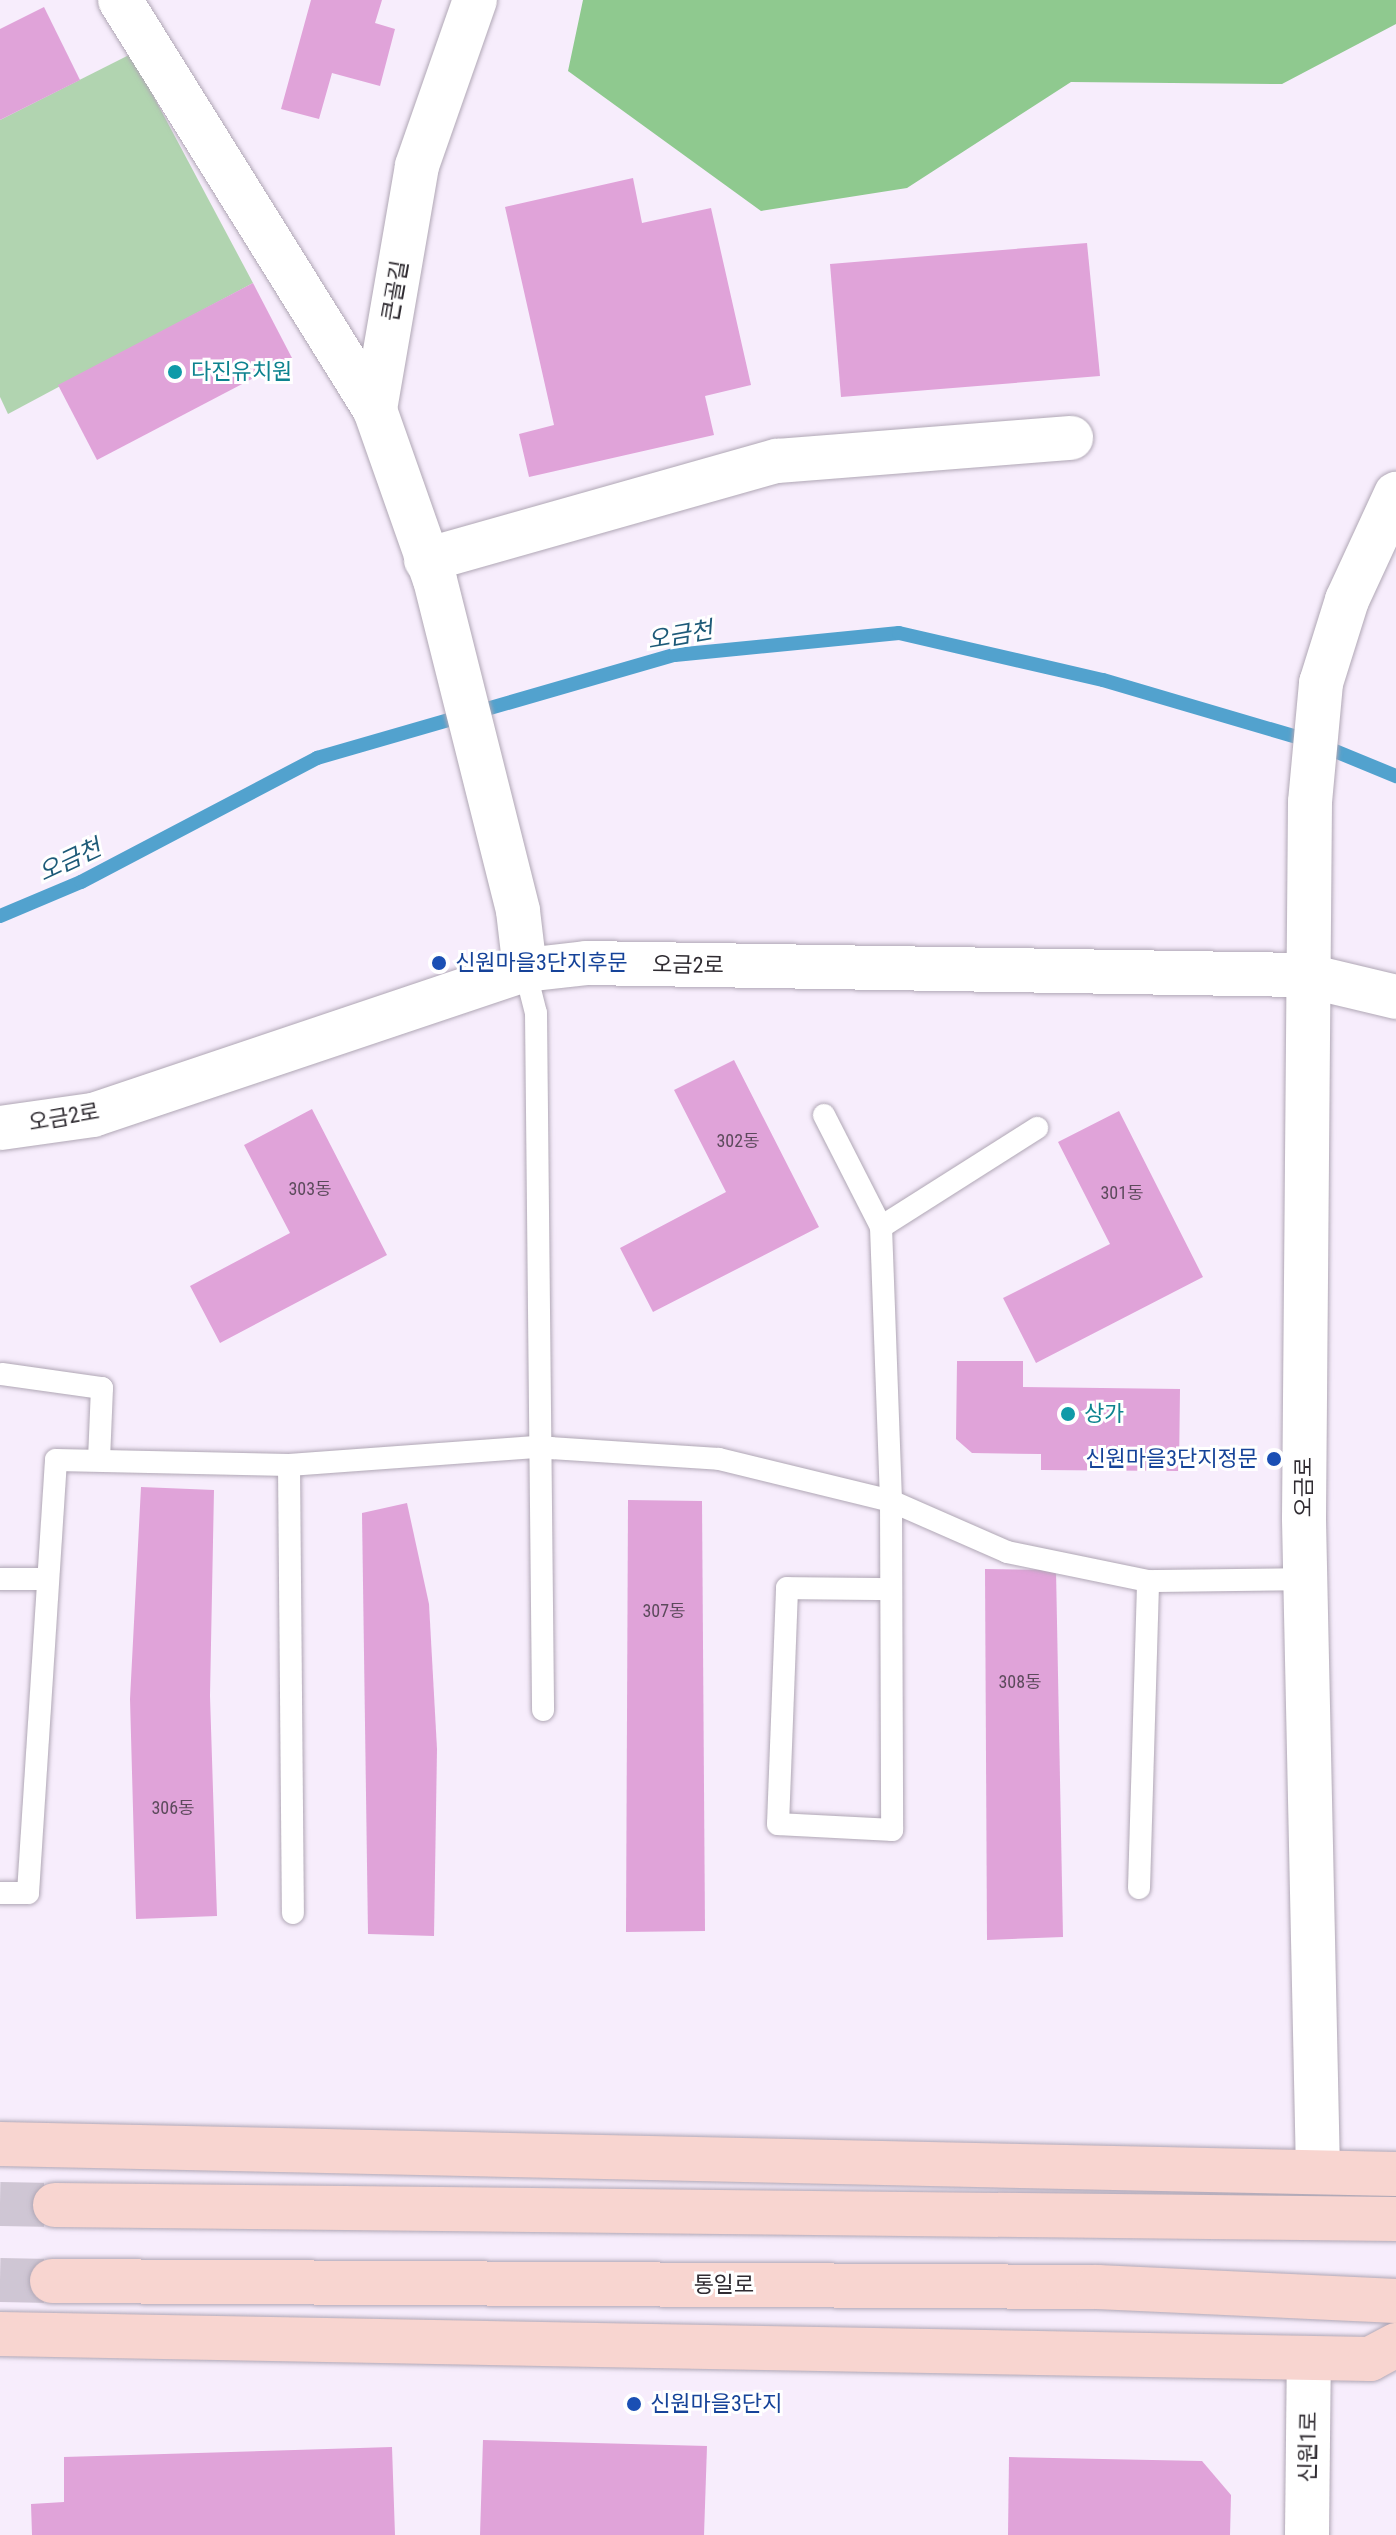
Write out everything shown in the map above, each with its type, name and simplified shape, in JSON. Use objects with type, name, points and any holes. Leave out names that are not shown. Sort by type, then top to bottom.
[{"type":"main road","points":[[0,2144],[1396,2174]]},
{"type":"main road","points":[[55,2205],[1396,2219]]},
{"type":"main road","name":"통일로","points":[[52,2281],[1098,2287],[1396,2301]]},
{"type":"main road","points":[[0,2334],[1370,2359],[1396,2345]]},
{"type":"street","points":[[120,0],[375,410]]},
{"type":"street","name":"큰골길","points":[[475,0],[417,166],[375,410],[431,570],[504,858],[525,970]]},
{"type":"street","points":[[431,570],[777,461],[1071,438]]},
{"type":"street","name":"오금로","points":[[1318,2172],[1305,1579],[1304,975],[1310,802],[1321,683],[1347,600],[1392,501]]},
{"type":"street","name":"오금2로","points":[[0,1128],[93,1115],[525,970],[586,963],[1304,975],[1396,997]]},
{"type":"street","name":"신원1로","points":[[1307,2535],[1309,2358]]},
{"type":"lane","points":[[525,970],[536,1013],[535,1447],[543,1710]]},
{"type":"lane","points":[[824,1115],[881,1227],[891,1501],[892,1830],[778,1824],[787,1588],[889,1589]]},
{"type":"lane","points":[[881,1227],[1037,1128]]},
{"type":"lane","points":[[2,1374],[102,1388],[99,1459]]},
{"type":"lane","points":[[0,1893],[28,1893],[45,1579],[56,1460],[289,1465],[535,1447],[719,1459],[891,1501],[1007,1552],[1148,1581],[1305,1579]]},
{"type":"lane","points":[[289,1465],[293,1913]]},
{"type":"lane","points":[[0,1579],[45,1579]]},
{"type":"lane","points":[[1139,1888],[1148,1581]]},
{"type":"green space","points":[[583,0],[1396,0],[1396,24],[1282,84],[1071,82],[907,188],[761,211],[568,71]]},
{"type":"green space","points":[[131,54],[253,283],[8,414],[0,397],[0,120]]},
{"type":"building","points":[[311,0],[382,0],[375,23],[395,29],[380,86],[332,73],[319,119],[281,109]]},
{"type":"building","points":[[44,7],[80,80],[0,120],[0,29]]},
{"type":"building","points":[[633,178],[642,223],[711,208],[751,385],[705,396],[714,435],[529,477],[519,434],[554,425],[505,207]]},
{"type":"building","points":[[1087,243],[1100,376],[841,397],[830,264]]},
{"type":"building","name":"다진유치원","points":[[253,283],[292,358],[97,460],[58,385]]},
{"type":"building","points":[[734,1060],[819,1227],[653,1312],[620,1248],[726,1192],[674,1090]]},
{"type":"building","points":[[312,1109],[387,1255],[220,1343],[190,1286],[290,1233],[244,1145]]},
{"type":"building","points":[[1119,1111],[1203,1277],[1036,1363],[1003,1298],[1110,1244],[1058,1142]]},
{"type":"building","name":"상가","points":[[957,1361],[1023,1361],[1023,1387],[1180,1389],[1179,1471],[1041,1470],[1041,1454],[972,1453],[956,1439]]},
{"type":"building","points":[[141,1487],[214,1490],[210,1696],[217,1916],[136,1919],[130,1699]]},
{"type":"building","points":[[628,1500],[702,1501],[705,1931],[626,1932]]},
{"type":"building","points":[[407,1503],[429,1604],[437,1749],[434,1936],[368,1934],[362,1513]]},
{"type":"building","points":[[985,1569],[1056,1570],[1063,1937],[987,1940]]},
{"type":"building","points":[[483,2440],[707,2446],[704,2535],[480,2535]]},
{"type":"building","points":[[392,2447],[395,2535],[32,2535],[31,2504],[64,2502],[64,2457]]},
{"type":"building","points":[[1009,2457],[1202,2461],[1231,2495],[1230,2535],[1008,2535]]},
{"type":"waterway","name":"오금천","points":[[0,916],[81,882],[317,758],[675,655],[899,633],[1103,680],[1313,742],[1396,776]]},
{"type":"tunnel","points":[[0,2204],[55,2205]]},
{"type":"tunnel","points":[[0,2280],[52,2281]]},
{"type":"place","name":"다진유치원","points":[[175,372]]},
{"type":"place","name":"신원마을3단지후문","points":[[439,963]]},
{"type":"place","name":"상가","points":[[1068,1414]]},
{"type":"place","name":"신원마을3단지정문","points":[[1274,1459]]},
{"type":"place","name":"신원마을3단지","points":[[634,2404]]}]
